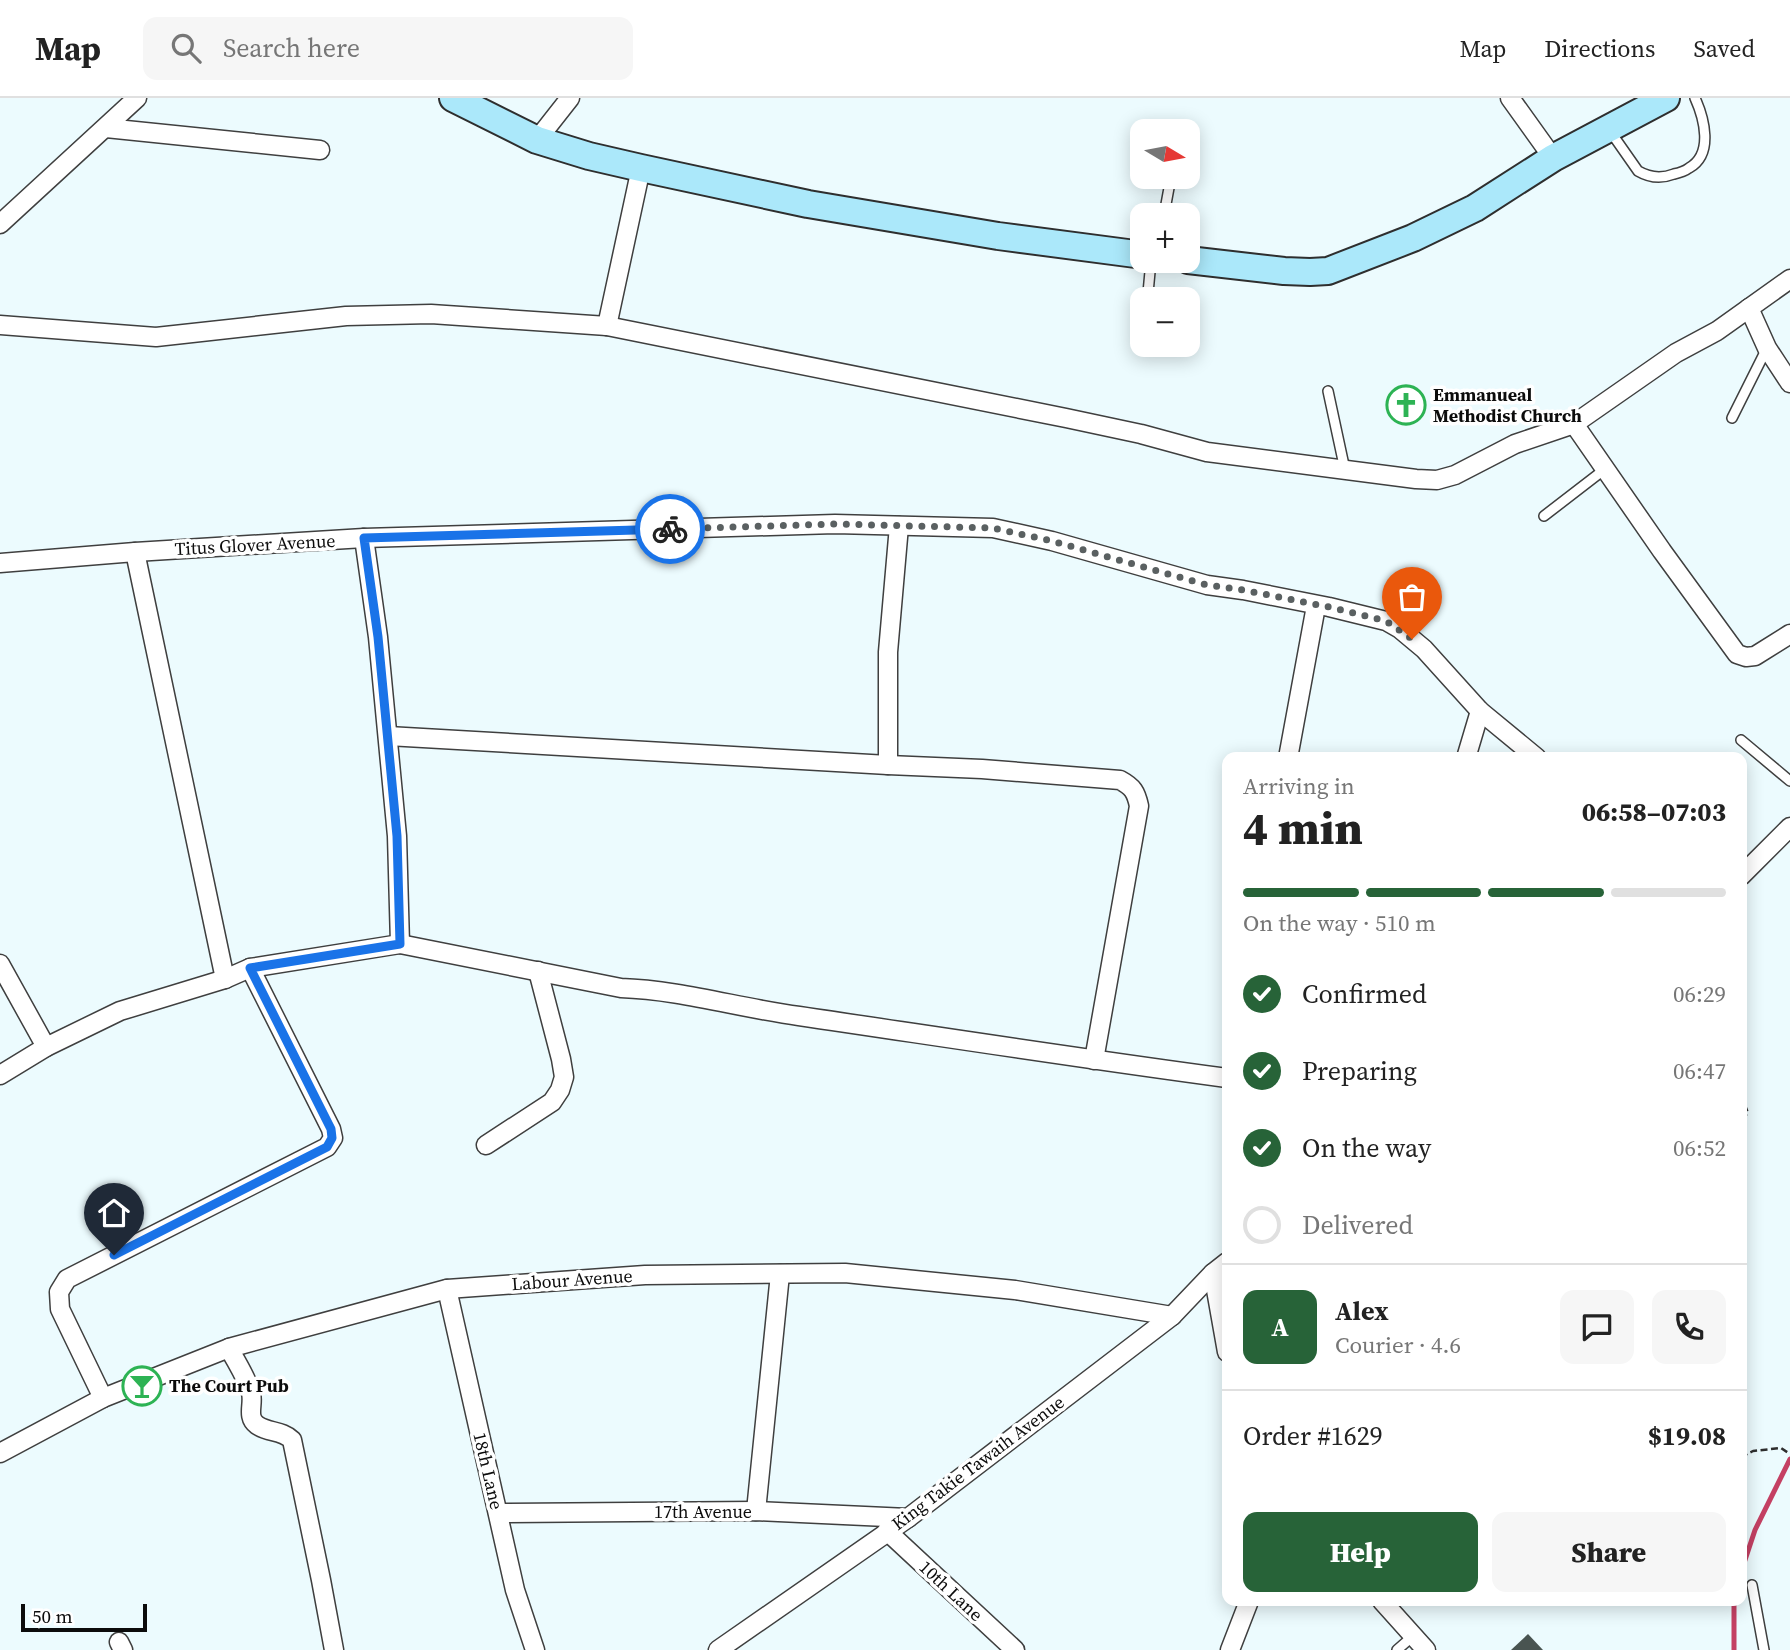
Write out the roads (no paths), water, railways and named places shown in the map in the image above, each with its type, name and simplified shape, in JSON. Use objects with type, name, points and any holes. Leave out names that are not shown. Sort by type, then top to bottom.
[{"type":"street","points":[[0,224],[137,98]]},
{"type":"street","points":[[453,98],[537,140],[641,168],[807,204],[998,236],[1130,253]]},
{"type":"street","points":[[537,140],[570,98]]},
{"type":"street","points":[[1510,98],[1553,158]]},
{"type":"street","points":[[1200,261],[1284,271],[1328,271],[1413,238],[1462,214],[1553,158],[1666,98]]},
{"type":"street","points":[[106,128],[320,150]]},
{"type":"street","points":[[607,326],[641,168]]},
{"type":"street","points":[[0,325],[156,337],[346,316],[419,314],[607,326],[1066,418],[1207,452],[1416,480],[1437,480],[1455,475],[1515,444],[1574,424],[1676,353],[1717,331],[1790,279]]},
{"type":"street","points":[[1749,308],[1767,348],[1790,383]]},
{"type":"street","points":[[1574,424],[1737,654],[1755,656],[1790,634]]},
{"type":"street","name":"Titus Glover Avenue","points":[[0,563],[364,538],[835,524],[993,528],[1052,541],[1207,585],[1243,590],[1386,621],[1424,649],[1480,711],[1530,752]]},
{"type":"street","points":[[888,765],[888,652],[899,526]]},
{"type":"street","points":[[364,538],[378,637],[397,836],[400,944]]},
{"type":"street","points":[[135,552],[225,979]]},
{"type":"street","points":[[1289,752],[1316,606]]},
{"type":"street","points":[[1468,752],[1480,711]]},
{"type":"street","points":[[388,736],[982,769],[1121,780],[1136,793],[1139,806],[1094,1060]]},
{"type":"street","points":[[1747,870],[1790,827]]},
{"type":"street","points":[[0,1075],[46,1047],[120,1011],[225,979],[250,968],[400,944],[621,988],[655,989],[797,1016],[1222,1077]]},
{"type":"street","points":[[0,964],[46,1047]]},
{"type":"street","points":[[103,1398],[60,1309],[59,1292],[67,1279],[327,1147],[332,1138],[331,1129],[250,968]]},
{"type":"street","points":[[486,1145],[552,1102],[564,1077],[538,971]]},
{"type":"street","points":[[1220,1267],[1222,1291]]},
{"type":"street","name":"King Takie Tawaih Avenue","points":[[718,1650],[908,1517],[1172,1316],[1220,1267]]},
{"type":"street","name":"Labour Avenue","points":[[0,1453],[103,1398],[229,1348],[447,1289],[645,1275],[845,1273],[1015,1290],[1172,1316]]},
{"type":"street","points":[[756,1511],[780,1274]]},
{"type":"street","name":"18th Lane","points":[[447,1289],[515,1590],[535,1650]]},
{"type":"street","points":[[229,1348],[250,1391],[251,1417],[255,1424],[292,1440],[334,1650]]},
{"type":"street","name":"17th Avenue","points":[[498,1513],[756,1511],[908,1517]]},
{"type":"street","name":"10th Lane","points":[[887,1531],[1015,1650]]},
{"type":"street","points":[[1230,1650],[1247,1606]]},
{"type":"street","points":[[1386,1606],[1426,1650]]},
{"type":"lane","points":[[1608,129],[1638,171],[1650,177],[1666,177],[1691,168],[1702,153],[1704,127],[1695,98]]},
{"type":"lane","points":[[1732,418],[1767,348]]},
{"type":"lane","points":[[1328,391],[1345,470]]},
{"type":"lane","points":[[1544,516],[1605,469]]},
{"type":"lane","points":[[1741,740],[1790,781]]},
{"type":"lane","points":[[1752,1586],[1764,1650]]},
{"type":"lane","points":[[1397,1650],[1413,1636]]},
{"type":"waterway","points":[[1747,1554],[1755,1530],[1790,1459]]},
{"type":"waterway","points":[[1734,1606],[1734,1650]]},
{"type":"place","name":"Emmanueal Methodist Church","points":[[1406,405]]},
{"type":"place","name":"The Court Pub","points":[[142,1386]]}]
